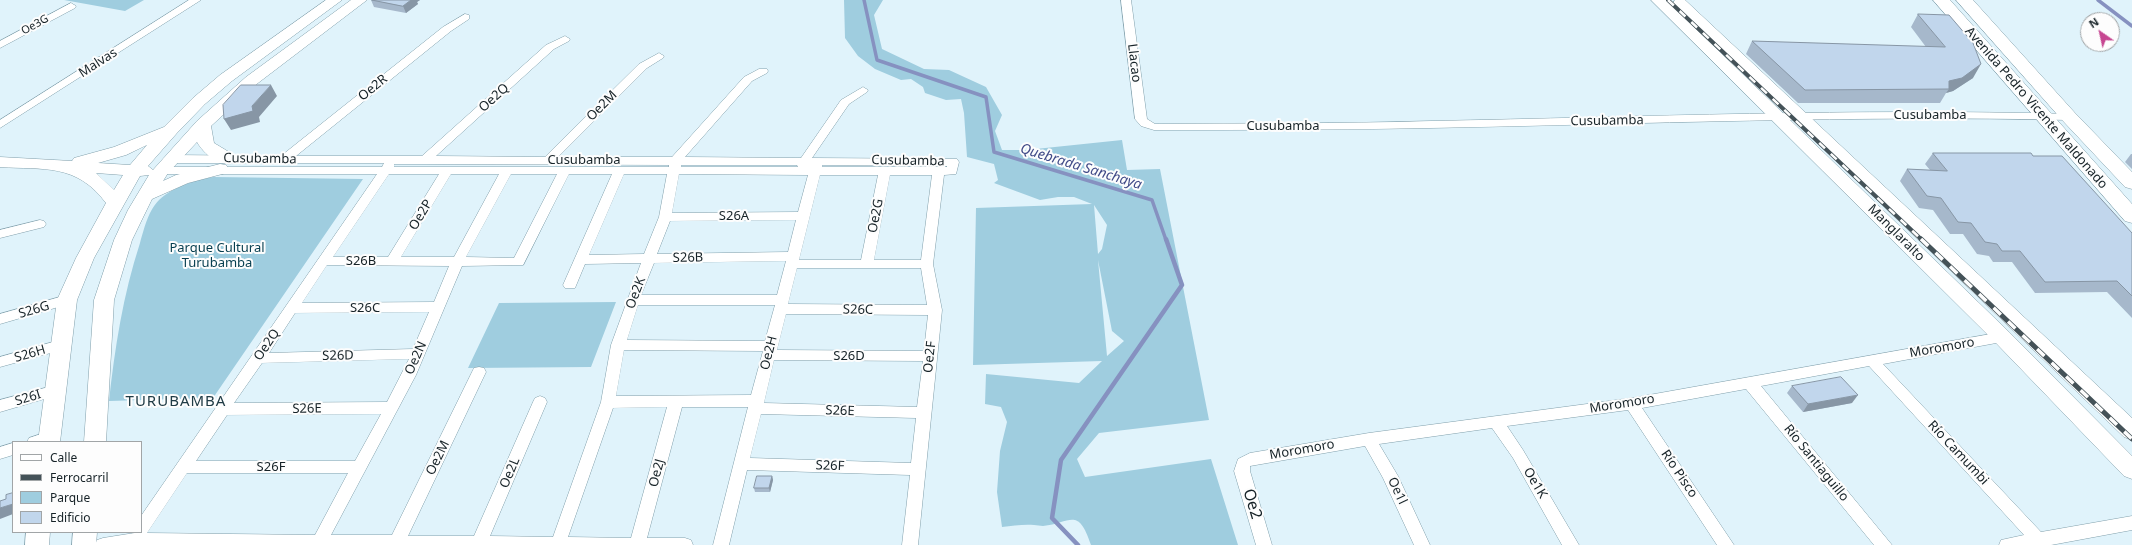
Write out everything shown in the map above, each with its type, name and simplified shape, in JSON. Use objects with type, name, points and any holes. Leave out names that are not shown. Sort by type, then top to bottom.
[{"type":"main road","points":[[44,440],[56,390],[60,345],[67,300],[85,258],[115,203],[138,166],[171,129],[226,78],[335,0]]},
{"type":"main road","points":[[95,441],[104,300],[123,240],[165,165],[202,125],[252,80],[360,0]]},
{"type":"main road","name":"Manglaralto","points":[[1658,0],[2002,337],[2132,470]]},
{"type":"main road","name":"Manglaralto","points":[[1676,0],[2132,431]]},
{"type":"main road","name":"Avenida Pedro Vicente Maldonado","points":[[1941,0],[2132,216]]},
{"type":"main road","name":"Avenida Pedro Vicente Maldonado","points":[[1964,0],[2069,117],[2132,183]]},
{"type":"main road","points":[[147,195],[182,178],[224,164],[206,145],[202,136],[202,125]]},
{"type":"main road","points":[[63,165],[120,151],[171,129]]},
{"type":"main road","name":"Cusubamba","points":[[0,162],[63,165],[109,170],[138,166],[165,165]]},
{"type":"main road","points":[[63,165],[96,180],[107,191],[115,203]]},
{"type":"main road","points":[[37,545],[38,533]]},
{"type":"main road","points":[[84,545],[85,533]]},
{"type":"street","name":"Malvas","points":[[0,125],[196,0]]},
{"type":"street","name":"Llacao","points":[[1126,0],[1141,119],[1145,124]]},
{"type":"street","name":"Oe3G","points":[[0,45],[71,6]]},
{"type":"street","name":"Oe2R","points":[[283,160],[446,29],[464,17]]},
{"type":"street","name":"Oe2Q","points":[[425,160],[550,47],[565,39]]},
{"type":"street","name":"Oe2M","points":[[548,160],[643,66],[659,56]]},
{"type":"street","name":"Oe2K","points":[[558,544],[608,402],[618,345],[633,300],[665,217],[676,165],[748,79],[762,71]]},
{"type":"street","name":"Oe2H","points":[[721,545],[804,216],[810,165],[845,102],[863,90]]},
{"type":"street","name":"Cusubamba","points":[[1145,124],[1154,127],[1419,126],[1799,116],[1993,115],[2069,117]]},
{"type":"street","name":"Cusubamba","points":[[224,164],[283,160],[448,169],[507,170],[620,170],[676,165]]},
{"type":"street","name":"Cusubamba","points":[[165,165],[389,165],[425,160],[548,160],[676,165],[810,165],[953,162],[952,171],[885,170],[810,165]]},
{"type":"street","name":"Oe2Q","points":[[142,528],[389,165]]},
{"type":"street","name":"Oe2P","points":[[393,260],[448,169]]},
{"type":"street","name":"Oe2N","points":[[319,542],[358,466],[391,408],[419,354],[458,261],[507,170]]},
{"type":"street","name":"S26B","points":[[324,261],[393,260],[518,262],[565,170]]},
{"type":"street","points":[[570,286],[620,170]]},
{"type":"street","name":"Oe2G","points":[[867,263],[885,170]]},
{"type":"street","name":"Oe2F","points":[[910,545],[935,310],[928,264],[939,170]]},
{"type":"street","name":"S26A","points":[[665,217],[804,216]]},
{"type":"street","points":[[0,234],[40,224]]},
{"type":"street","name":"S26B","points":[[582,260],[650,258],[928,264]]},
{"type":"street","name":"S26G","points":[[0,319],[67,300]]},
{"type":"street","name":"S26C","points":[[633,300],[935,310]]},
{"type":"street","name":"S26C","points":[[292,308],[438,307]]},
{"type":"street","name":"Moromoro","points":[[1243,463],[1250,459],[1369,438],[1496,423],[1632,404],[2002,337]]},
{"type":"street","name":"S26H","points":[[0,362],[60,345]]},
{"type":"street","name":"S26D","points":[[618,345],[930,356]]},
{"type":"street","name":"S26D","points":[[258,358],[419,354]]},
{"type":"street","name":"Río Camumbi","points":[[1872,361],[2041,542]]},
{"type":"street","name":"Oe2M","points":[[396,543],[479,372]]},
{"type":"street","name":"Río Santiaguillo","points":[[1749,382],[1884,545]]},
{"type":"street","name":"S26I","points":[[0,406],[56,390]]},
{"type":"street","name":"S26E","points":[[608,402],[676,401],[924,413]]},
{"type":"street","name":"Oe2J","points":[[637,545],[676,401]]},
{"type":"street","name":"Oe2L","points":[[479,544],[540,402]]},
{"type":"street","name":"Río Pisco","points":[[1632,404],[1726,545]]},
{"type":"street","name":"S26E","points":[[223,409],[391,408]]},
{"type":"street","name":"Oe1K","points":[[1496,423],[1518,454],[1571,545]]},
{"type":"street","name":"Oe1l","points":[[1369,438],[1390,476],[1422,545]]},
{"type":"street","points":[[0,453],[12,449]]},
{"type":"street","name":"Oe2","points":[[1243,463],[1242,471],[1264,545]]},
{"type":"street","name":"S26F","points":[[741,464],[918,469]]},
{"type":"street","name":"S26F","points":[[184,467],[358,466]]},
{"type":"street","points":[[2007,545],[2041,542],[2132,523]]},
{"type":"street","points":[[102,545],[138,534],[319,542],[685,545]]},
{"type":"green space","points":[[64,0],[144,0],[125,11]]},
{"type":"green space","points":[[844,0],[883,0],[874,15],[882,49],[924,69],[949,70],[986,87],[1002,115],[995,131],[1002,150],[1026,150],[1122,140],[1127,170],[1160,169],[1209,420],[1099,433],[1077,459],[1085,477],[1211,459],[1238,545],[1091,545],[1082,525],[1073,520],[1043,526],[1026,525],[1002,527],[997,492],[1000,451],[1007,422],[1001,407],[985,404],[986,374],[1079,383],[1102,361],[973,365],[976,208],[1092,204],[1074,197],[1058,197],[1040,200],[994,183],[998,180],[994,164],[967,157],[964,113],[961,99],[946,100],[925,93],[923,87],[911,79],[901,80],[875,69],[858,56],[845,38]],"holes":[[[1094,205],[1107,225],[1102,249],[1098,254]],[[1098,260],[1112,331],[1124,341],[1107,356]]]},
{"type":"green space","name":"Parque Cultural Turubamba","points":[[213,177],[363,179],[213,398],[109,401],[124,302],[148,217],[155,205],[170,191],[188,183]]},
{"type":"green space","points":[[616,302],[591,367],[468,368],[499,303]]},
{"type":"building","points":[[372,0],[411,0],[403,6]]},
{"type":"building","points":[[1918,14],[1949,15],[1973,43],[1981,64],[1962,78],[1949,81],[1949,89],[1805,90],[1752,41],[1945,47]]},
{"type":"building","points":[[241,85],[271,85],[252,106],[253,111],[224,119],[223,105]]},
{"type":"building","points":[[1933,153],[2031,153],[2033,156],[2062,156],[2132,233],[2132,296],[2117,281],[2045,282],[2020,251],[2002,251],[1997,244],[1985,242],[1971,223],[1958,222],[1941,198],[1927,196],[1907,169],[1947,171]]},
{"type":"building","points":[[1841,377],[1858,395],[1808,404],[1792,386]]},
{"type":"building","points":[[757,476],[772,476],[769,488],[754,488]]},
{"type":"building","points":[[12,493],[12,504],[0,508],[0,501],[6,499],[6,495]]},
{"type":"waterway","name":"Quebrada Sanchaya","points":[[864,0],[877,60],[986,97],[994,152],[1152,200],[1166,240]]},
{"type":"waterway","points":[[2098,0],[2132,26]]},
{"type":"waterway","name":"Quebrada Sanchaya","points":[[1078,545],[1052,518],[1061,460],[1182,285],[1166,239]]},
{"type":"railway","points":[[1668,0],[1922,240]]},
{"type":"railway","points":[[1921,239],[2132,439]]},
{"type":"district","name":"TURUBAMBA","points":[[176,402]]}]
